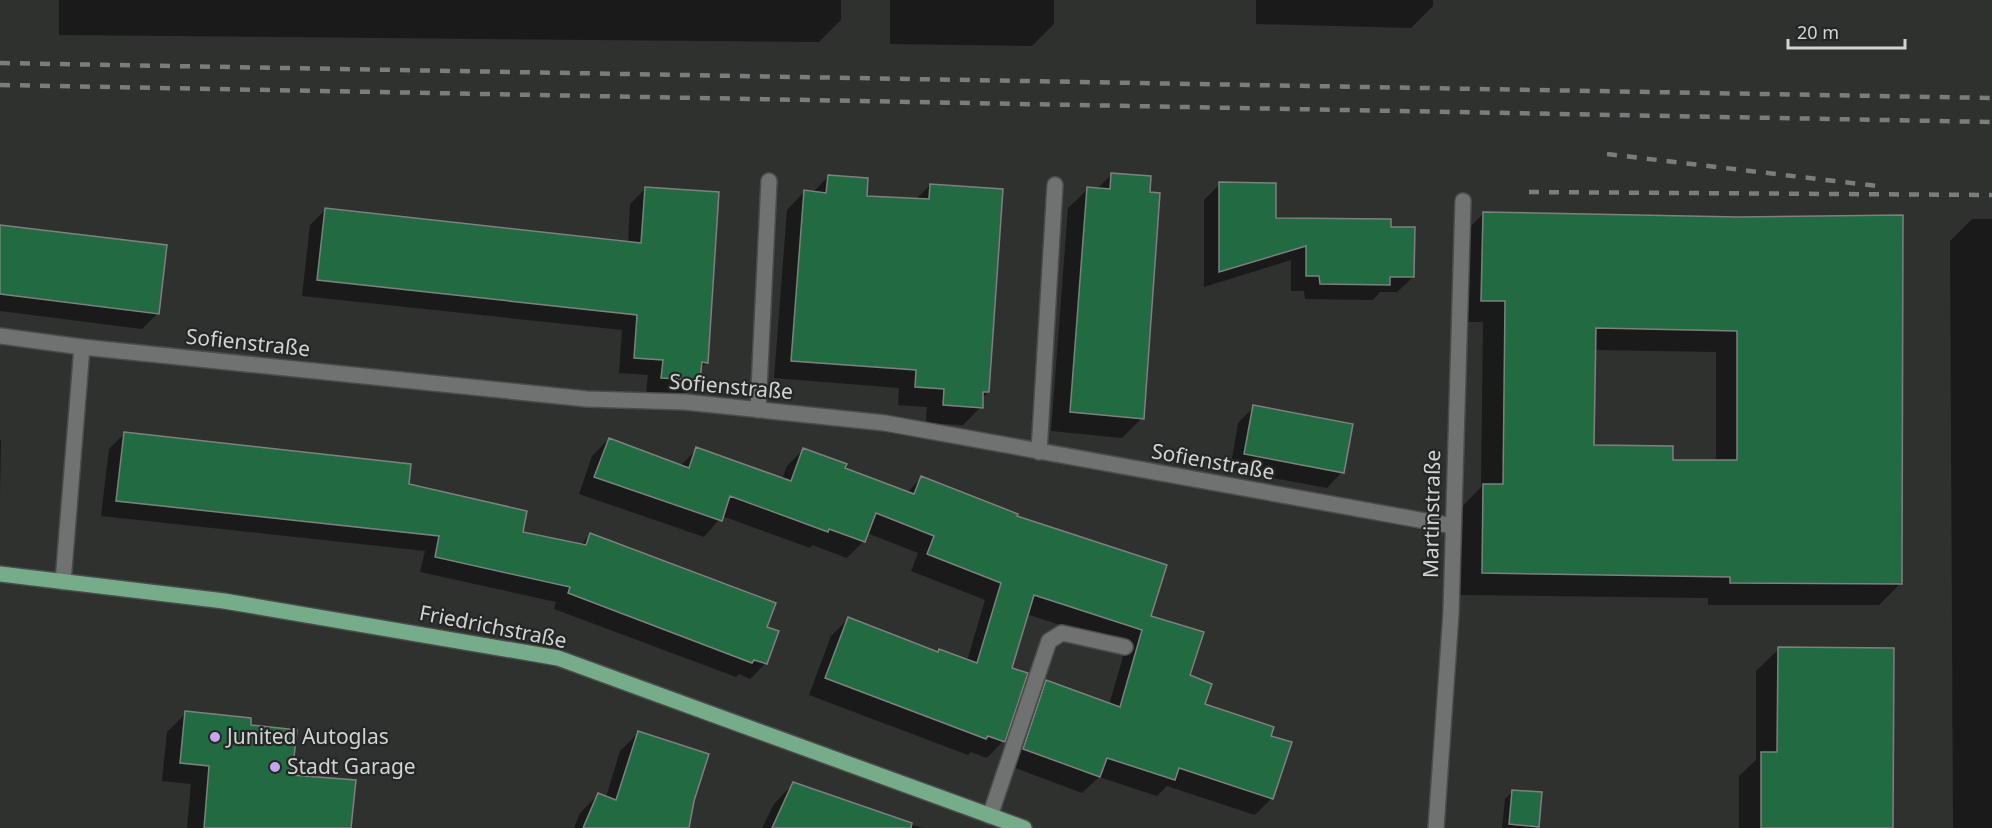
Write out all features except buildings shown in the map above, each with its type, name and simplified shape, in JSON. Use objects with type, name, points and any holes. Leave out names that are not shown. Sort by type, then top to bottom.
[{"type":"main road","name":"Friedrichstraße","points":[[0,574],[224,601],[558,658],[1024,828]]},
{"type":"street","points":[[758,410],[769,181]]},
{"type":"street","points":[[1039,452],[1055,185]]},
{"type":"street","name":"Martinstraße","points":[[1436,828],[1451,613],[1463,201]]},
{"type":"street","name":"Sofienstraße","points":[[0,336],[82,347],[587,399],[685,402],[885,423],[1453,526]]},
{"type":"street","points":[[63,582],[82,347]]},
{"type":"street","points":[[990,816],[1050,640],[1062,633],[1125,647]]},
{"type":"railway","points":[[0,63],[1992,98]]},
{"type":"railway","points":[[0,85],[1992,122]]},
{"type":"railway","points":[[1607,154],[1877,186]]},
{"type":"railway","points":[[1529,192],[1992,195]]},
{"type":"place","name":"Junited Autoglas","points":[[215,737]]},
{"type":"place","name":"Stadt Garage","points":[[275,767]]}]
